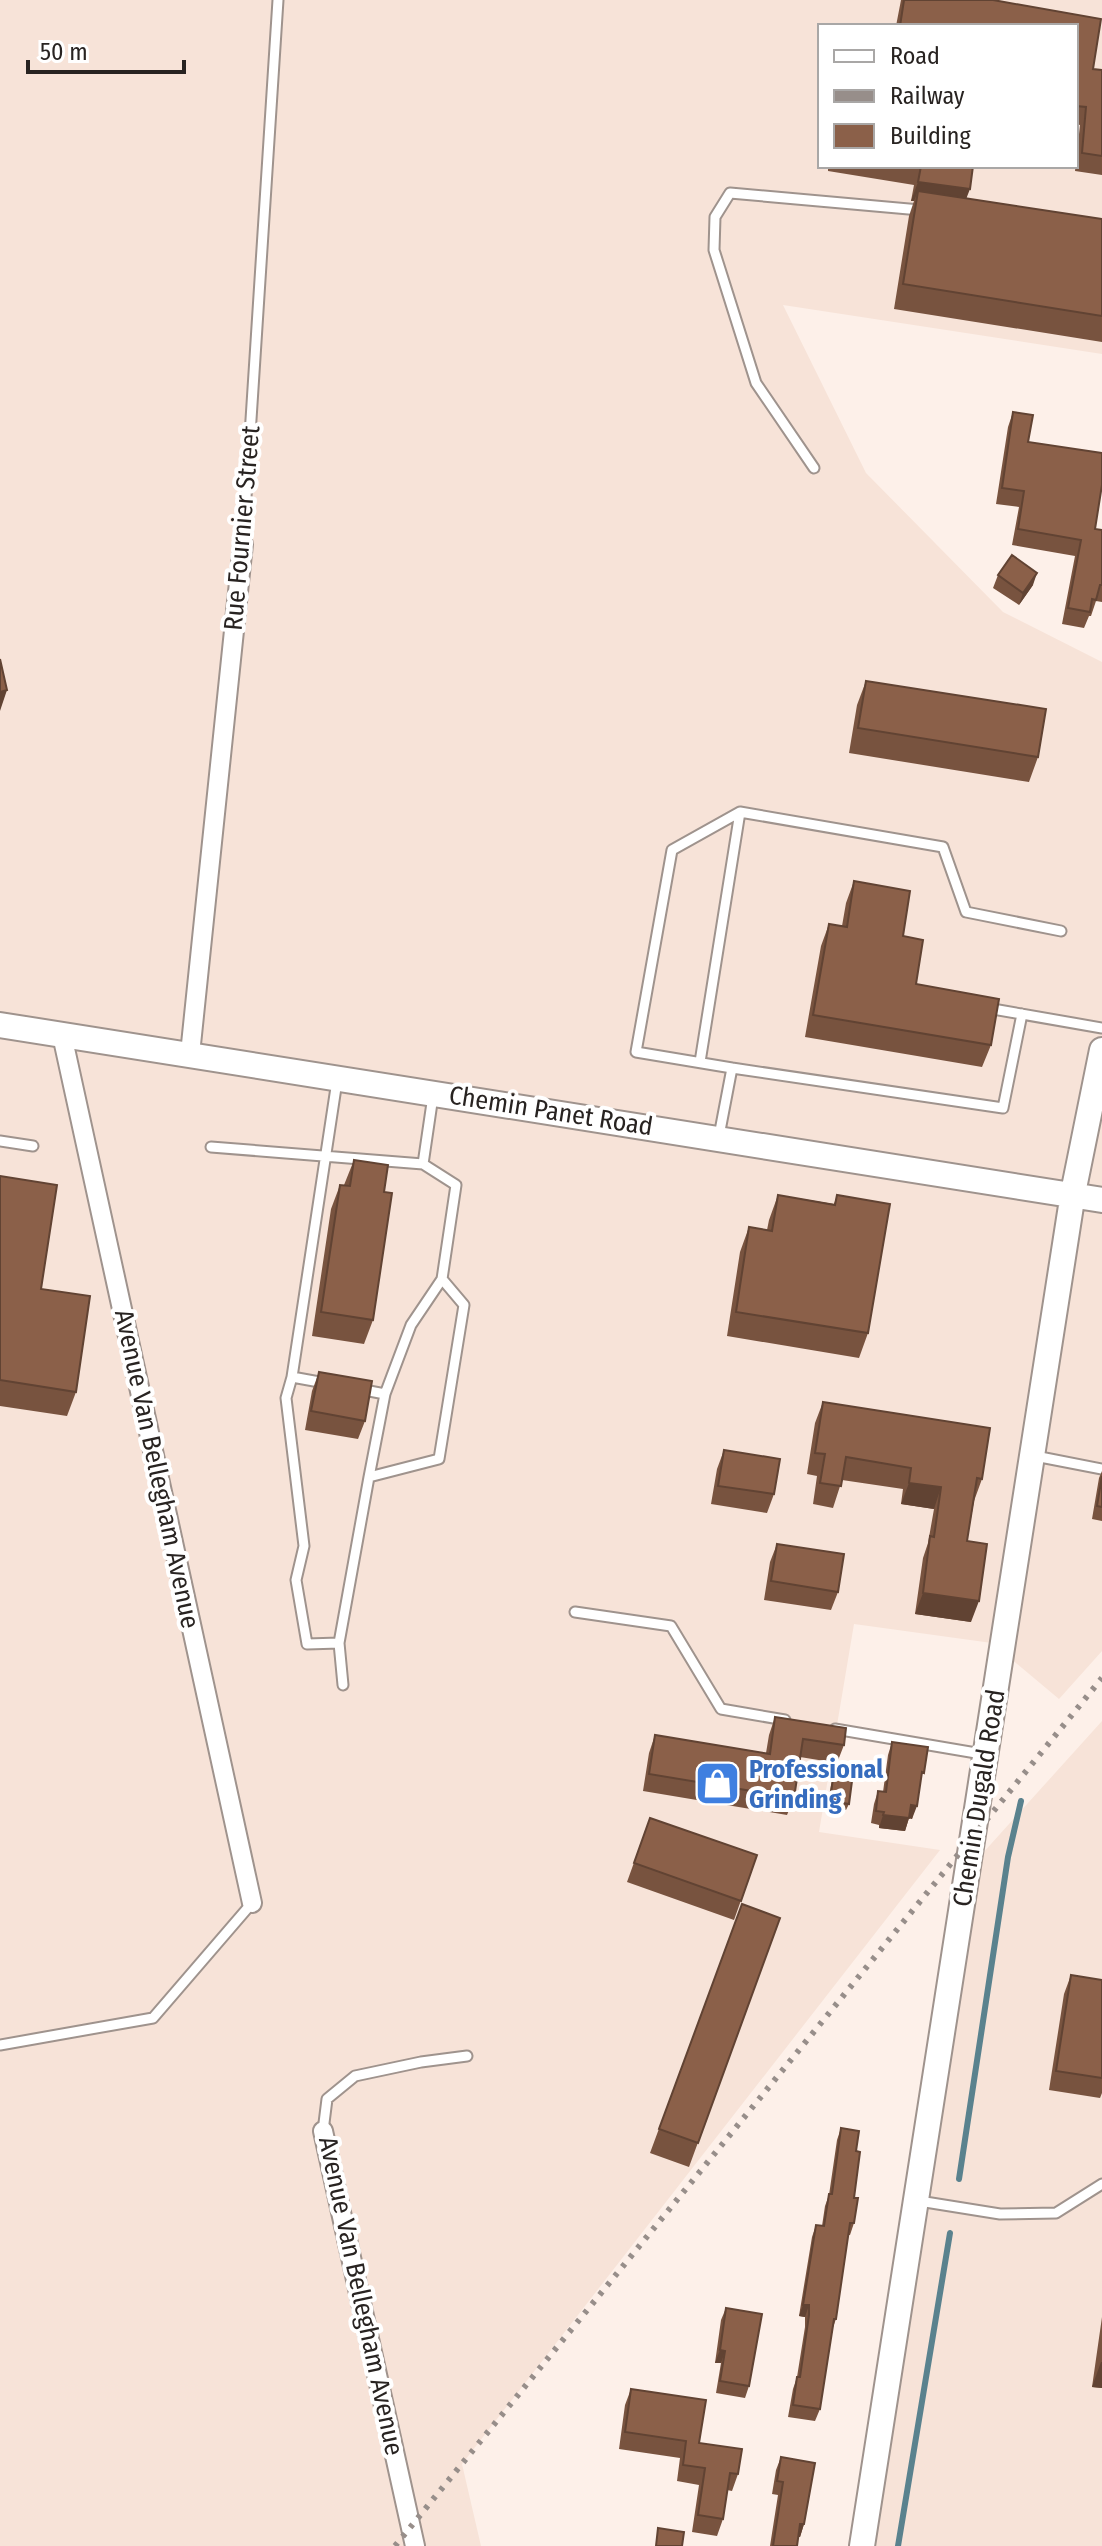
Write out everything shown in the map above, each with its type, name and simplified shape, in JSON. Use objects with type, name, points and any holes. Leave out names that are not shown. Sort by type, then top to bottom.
[{"type":"street","name":"Rue Fournier Street","points":[[190,1054],[243,544]]},
{"type":"street","name":"Chemin Panet Road","points":[[0,1025],[1102,1200]]},
{"type":"street","name":"Avenue Van Bellegham Avenue","points":[[62,1035],[252,1903]]},
{"type":"street","name":"Chemin Dugald Road","points":[[862,2546],[1073,1193],[1102,1050]]},
{"type":"street","name":"Avenue Van Bellegham Avenue","points":[[323,2131],[415,2546]]},
{"type":"lane","name":"Rue Fournier Street","points":[[243,544],[278,0]]},
{"type":"lane","points":[[814,468],[756,383],[714,250],[715,217],[730,193],[928,210]]},
{"type":"lane","points":[[700,1062],[740,812]]},
{"type":"lane","points":[[1022,1014],[1003,1108],[636,1052],[672,850],[740,812],[943,847],[966,912],[1061,931]]},
{"type":"lane","points":[[975,1006],[1102,1028]]},
{"type":"lane","points":[[719,1138],[732,1068]]},
{"type":"lane","points":[[338,1077],[292,1377],[286,1398],[304,1546],[296,1580],[307,1644],[339,1643]]},
{"type":"lane","points":[[423,1164],[433,1092]]},
{"type":"lane","points":[[0,1141],[33,1146]]},
{"type":"lane","points":[[211,1147],[423,1164],[456,1185],[442,1279],[411,1325],[385,1394],[339,1643],[343,1685]]},
{"type":"lane","points":[[369,1477],[439,1459],[464,1305],[442,1279]]},
{"type":"lane","points":[[292,1377],[339,1386]]},
{"type":"lane","points":[[354,1388],[385,1394]]},
{"type":"lane","points":[[1032,1456],[1102,1469]]},
{"type":"lane","points":[[575,1612],[671,1626],[721,1709],[797,1722]]},
{"type":"lane","points":[[827,1727],[986,1754]]},
{"type":"lane","points":[[0,2045],[153,2018],[252,1903]]},
{"type":"lane","name":"Avenue Van Bellegham Avenue","points":[[323,2131],[327,2099],[355,2076],[467,2056]]},
{"type":"lane","points":[[916,2200],[1000,2214],[1056,2213],[1102,2184]]},
{"type":"shaded area","points":[[0,0],[1102,0],[1102,354],[783,305],[866,473],[1003,612],[1102,662],[1102,1651],[1059,1699],[992,1643],[854,1624],[819,1832],[940,1850],[462,2464],[481,2546],[0,2546]]},
{"type":"shaded area","points":[[1102,1721],[1102,2546],[874,2546],[982,1854]]},
{"type":"building","points":[[904,0],[993,0],[1101,19],[1093,69],[1102,70],[1102,156],[1082,153],[1086,107],[1078,106],[1078,24],[900,24]]},
{"type":"building","points":[[921,168],[973,168],[970,189],[918,182]]},
{"type":"building","points":[[918,191],[1102,219],[1102,316],[903,284]]},
{"type":"building","points":[[1013,412],[1033,415],[1028,442],[1102,453],[1102,485],[1095,529],[1102,530],[1102,585],[1096,600],[1092,599],[1090,612],[1068,608],[1081,540],[1018,529],[1024,491],[1002,488]]},
{"type":"building","points":[[1012,555],[1037,573],[1023,593],[998,575]]},
{"type":"building","points":[[0,659],[7,690],[0,692]]},
{"type":"building","points":[[866,681],[1046,709],[1038,757],[858,728]]},
{"type":"building","points":[[854,881],[910,891],[903,936],[923,940],[916,984],[999,999],[991,1045],[813,1015],[829,924],[847,927]]},
{"type":"building","points":[[354,1160],[388,1165],[384,1192],[392,1193],[373,1320],[321,1312],[340,1185],[350,1186]]},
{"type":"building","points":[[0,1176],[57,1185],[41,1289],[90,1296],[76,1392],[0,1380]]},
{"type":"building","points":[[778,1195],[835,1205],[837,1195],[890,1204],[868,1333],[736,1312],[749,1227],[772,1231]]},
{"type":"building","points":[[319,1372],[372,1381],[365,1421],[311,1411]]},
{"type":"building","points":[[823,1402],[990,1428],[982,1479],[977,1478],[967,1541],[987,1544],[979,1601],[923,1593],[930,1536],[934,1537],[941,1487],[909,1483],[911,1468],[846,1457],[841,1486],[820,1483],[825,1454],[815,1453]]},
{"type":"building","points":[[724,1450],[780,1459],[774,1494],[718,1486]]},
{"type":"building","points":[[1102,1476],[1102,1507],[1097,1506]]},
{"type":"building","points":[[777,1544],[844,1554],[838,1592],[771,1581]]},
{"type":"building","points":[[775,1717],[846,1728],[844,1745],[803,1739],[794,1798],[649,1774],[655,1735],[770,1754]]},
{"type":"building","points":[[892,1742],[928,1747],[917,1806],[911,1805],[909,1818],[883,1815],[884,1812],[876,1811],[878,1791],[886,1792]]},
{"type":"building","points":[[833,1778],[852,1781],[849,1804],[830,1801]]},
{"type":"building","points":[[650,1818],[757,1855],[741,1901],[634,1863]]},
{"type":"building","points":[[742,1904],[780,1918],[698,2143],[659,2129]]},
{"type":"building","points":[[1071,1975],[1102,1980],[1102,2078],[1056,2071]]},
{"type":"building","points":[[841,2128],[859,2131],[856,2151],[860,2152],[854,2198],[858,2198],[854,2223],[850,2223],[820,2409],[793,2405],[809,2315],[809,2305],[803,2305],[816,2225],[824,2226],[829,2194],[832,2194]]},
{"type":"building","points":[[726,2308],[762,2314],[749,2386],[720,2381],[725,2351],[720,2350]]},
{"type":"building","points":[[631,2389],[706,2400],[699,2443],[742,2449],[738,2474],[730,2473],[723,2519],[698,2515],[705,2468],[683,2465],[686,2441],[625,2432]]},
{"type":"building","points":[[781,2457],[815,2463],[797,2546],[773,2546],[783,2482],[777,2481]]},
{"type":"building","points":[[658,2528],[684,2532],[682,2546],[656,2546]]},
{"type":"waterway","points":[[959,2179],[1008,1857],[1021,1801]]},
{"type":"waterway","points":[[898,2546],[950,2233]]},
{"type":"railway","points":[[395,2546],[1102,1678]]},
{"type":"place","name":"Professional Grinding","points":[[718,1784]]}]
